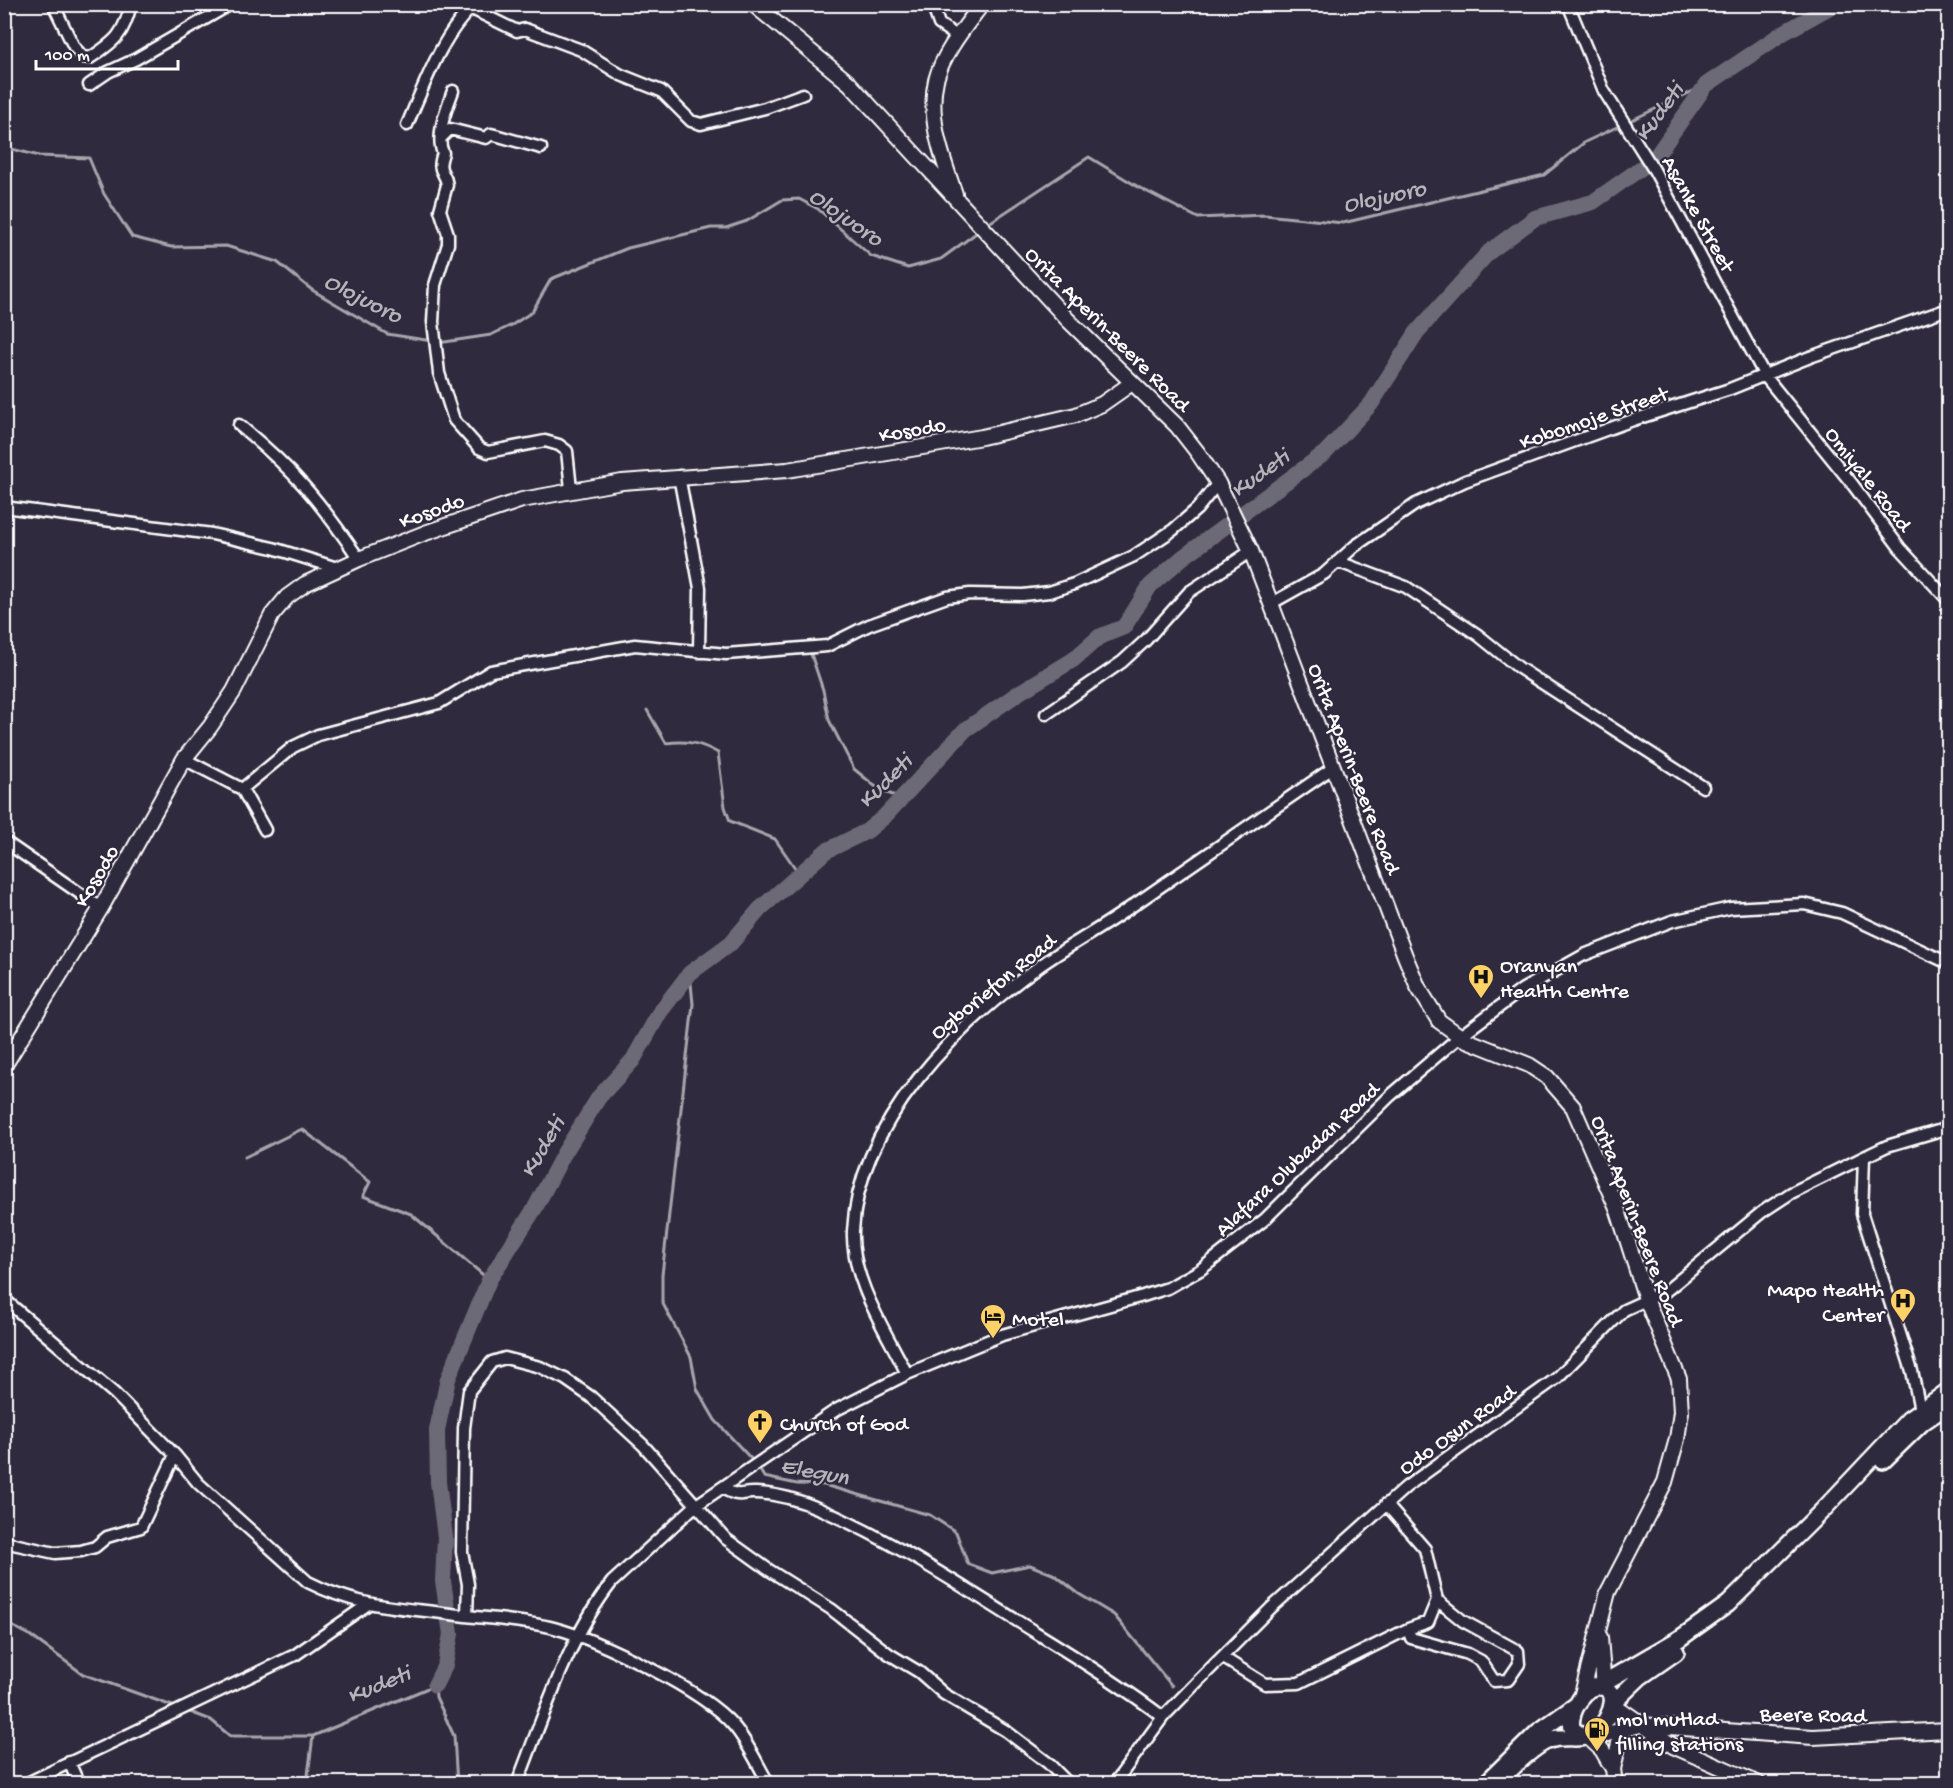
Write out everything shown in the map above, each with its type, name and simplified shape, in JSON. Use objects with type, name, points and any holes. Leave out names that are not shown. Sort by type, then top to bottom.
[{"type":"highway","points":[[1485,1784],[1544,1742],[1556,1738],[1587,1736],[1599,1728],[1613,1703],[1640,1677],[1728,1616],[1766,1572],[1948,1391]]},
{"type":"highway","points":[[1921,1416],[1948,1405]]},
{"type":"highway","points":[[1587,1736],[1572,1728],[1571,1722],[1579,1703],[1588,1691],[1602,1686],[1702,1624],[1766,1572]]},
{"type":"highway","points":[[1602,1686],[1612,1696],[1613,1703]]},
{"type":"highway","points":[[1497,1784],[1538,1732],[1579,1703]]},
{"type":"highway","points":[[1504,1784],[1514,1762]]},
{"type":"main road","name":"Orita Aperin-Beere Road","points":[[753,4],[849,83],[1068,320],[1177,426],[1218,483],[1251,550],[1418,987],[1439,1021],[1459,1036],[1529,1065],[1547,1077],[1573,1107],[1618,1211],[1646,1299],[1679,1379],[1681,1412],[1677,1438],[1665,1482],[1608,1592],[1579,1703]]},
{"type":"main road","points":[[957,199],[936,129],[936,80],[958,37],[982,4]]},
{"type":"main road","name":"Kosodo","points":[[4,1066],[101,908],[184,759],[210,727],[234,691],[272,615],[296,591],[337,568],[490,510],[572,489],[679,476],[787,470],[1045,424],[1102,404],[1132,383]]},
{"type":"main road","name":"Orita Aperin-Beere Road","points":[[1599,1626],[1602,1686]]},
{"type":"main road","points":[[1613,1703],[1640,1725],[1673,1746],[1759,1784]]},
{"type":"main road","points":[[1587,1736],[1640,1725]]},
{"type":"main road","name":"Beere Road","points":[[1640,1725],[1813,1737],[1948,1730]]},
{"type":"main road","points":[[1615,1784],[1613,1769],[1622,1730]]},
{"type":"main road","points":[[1587,1736],[1602,1750],[1613,1769]]},
{"type":"street","points":[[53,4],[74,47],[83,57],[90,58],[118,37],[125,27],[131,4]]},
{"type":"street","points":[[89,85],[108,72],[136,59],[231,4]]},
{"type":"street","points":[[932,4],[939,24],[958,37]]},
{"type":"street","name":"Asanke Street","points":[[1568,4],[1604,91],[1622,116],[1654,170],[1765,376]]},
{"type":"street","points":[[407,125],[430,73],[454,28],[473,6],[517,31],[525,29],[581,51],[627,78],[648,85],[672,100],[690,121],[701,124],[765,108],[803,94]]},
{"type":"street","points":[[453,91],[446,113],[440,148],[443,153],[439,171],[447,185],[441,210],[448,234],[448,244],[435,285],[433,322],[439,373],[454,420],[478,448],[488,452],[545,441],[560,445],[567,452],[572,489]]},
{"type":"street","points":[[442,137],[450,129],[458,129],[486,138],[490,134],[541,148]]},
{"type":"street","name":"Kobomoje Street","points":[[1272,603],[1298,591],[1416,504],[1456,485],[1948,309]]},
{"type":"street","name":"Omiyale Road","points":[[1765,376],[1853,485],[1900,548],[1948,600]]},
{"type":"street","points":[[239,425],[283,462],[312,492],[359,559]]},
{"type":"street","points":[[679,476],[700,588],[699,652]]},
{"type":"street","points":[[242,789],[293,747],[318,735],[439,703],[491,671],[635,645],[699,652],[749,653],[827,646],[869,625],[947,597],[1049,592],[1074,584],[1134,556],[1173,530],[1197,509],[1218,483]]},
{"type":"street","points":[[4,507],[212,534],[273,548],[337,568]]},
{"type":"street","points":[[1046,714],[1122,662],[1146,640],[1189,592],[1251,550]]},
{"type":"street","points":[[1339,562],[1406,587],[1478,635],[1519,668],[1703,787]]},
{"type":"street","points":[[184,759],[242,789],[265,830]]},
{"type":"street","name":"Ogboriefon Road","points":[[908,1374],[861,1277],[853,1232],[868,1160],[878,1139],[929,1064],[952,1038],[1041,965],[1118,917],[1334,767]]},
{"type":"street","points":[[4,841],[101,908]]},
{"type":"street","name":"Alafara Olubadan Road","points":[[517,1784],[578,1636],[612,1582],[695,1506],[836,1410],[908,1374],[1002,1335],[1168,1288],[1200,1269],[1264,1220],[1390,1096],[1459,1036],[1523,989],[1584,955],[1672,921],[1731,908],[1804,904],[1824,908],[1842,913],[1948,963]]},
{"type":"street","name":"Odo Osun Road","points":[[1114,1784],[1163,1717],[1270,1608],[1386,1504],[1423,1474],[1557,1378],[1624,1310],[1666,1291],[1762,1212],[1791,1193],[1887,1146],[1948,1128]]},
{"type":"street","points":[[1863,1157],[1862,1214],[1912,1371],[1921,1416]]},
{"type":"street","points":[[4,1299],[116,1394],[175,1455],[198,1483],[308,1582],[367,1605],[532,1624],[578,1636],[672,1680],[721,1712],[747,1744],[769,1784]]},
{"type":"street","points":[[461,1615],[468,1590],[462,1552],[464,1428],[469,1391],[492,1362],[505,1358],[540,1367],[565,1379],[591,1397],[643,1445],[726,1539],[769,1570],[831,1609],[889,1654],[919,1672],[944,1694],[1006,1731],[1048,1763],[1069,1784]]},
{"type":"street","points":[[4,1542],[55,1552],[81,1551],[95,1547],[107,1537],[141,1527],[175,1455]]},
{"type":"street","points":[[722,1488],[744,1496],[753,1492],[798,1500],[862,1528],[955,1580],[1120,1685],[1163,1717]]},
{"type":"street","points":[[1222,1657],[1265,1684],[1299,1683],[1408,1629],[1428,1622],[1437,1600],[1430,1561],[1425,1549],[1386,1504]]},
{"type":"street","points":[[1408,1629],[1411,1638],[1468,1654],[1480,1662],[1494,1681],[1508,1680],[1520,1664],[1518,1651],[1463,1621],[1437,1600]]},
{"type":"street","points":[[25,1784],[295,1655],[367,1605]]},
{"type":"street","points":[[69,1762],[79,1784]]},
{"type":"waterway","name":"Kudeti","points":[[435,1685],[445,1665],[451,1634],[443,1581],[445,1537],[438,1482],[437,1430],[448,1379],[489,1280],[535,1208],[563,1155],[599,1097],[633,1060],[660,1012],[690,973],[731,943],[760,909],[826,851],[867,831],[884,817],[965,730],[1020,692],[1073,660],[1099,637],[1124,627],[1150,586],[1182,558],[1325,453],[1371,404],[1417,332],[1489,252],[1535,218],[1593,202],[1654,159],[1706,85],[1783,33],[1835,4]]},
{"type":"waterway","name":"Olojuoro","points":[[986,225],[1089,157],[1140,188],[1198,218],[1265,215],[1343,223],[1544,175],[1585,142],[1706,85]]},
{"type":"waterway","name":"Olojuoro","points":[[4,147],[39,156],[89,158],[104,194],[132,237],[171,247],[226,246],[277,262],[312,290],[387,334],[432,341]]},
{"type":"waterway","name":"Olojuoro","points":[[438,343],[491,335],[512,325],[532,312],[551,279],[628,248],[711,228],[726,228],[747,221],[782,200],[799,199],[818,209],[871,256],[908,268],[941,259],[979,231]]},
{"type":"waterway","points":[[810,651],[823,690],[829,720],[854,769],[881,791],[902,798]]},
{"type":"waterway","points":[[647,710],[666,743],[693,743],[718,753],[725,807],[730,821],[775,839],[800,875]]},
{"type":"waterway","name":"Elegun","points":[[690,973],[693,1004],[662,1275],[662,1302],[691,1357],[697,1389],[715,1420],[754,1462]]},
{"type":"waterway","points":[[245,1157],[302,1129],[370,1182],[363,1196],[411,1214],[489,1280]]},
{"type":"waterway","name":"Elegun","points":[[758,1467],[764,1477],[797,1484],[824,1485],[930,1515],[956,1532],[968,1564],[992,1573],[1030,1565],[1055,1575],[1079,1594],[1114,1615],[1172,1686]]},
{"type":"waterway","points":[[4,1622],[28,1634],[83,1674],[178,1708]]},
{"type":"waterway","name":"Kudeti","points":[[185,1710],[211,1720],[230,1736],[313,1736],[435,1685],[436,1697],[454,1736],[457,1784]]},
{"type":"waterway","name":"Kudeti","points":[[303,1784],[308,1775],[313,1736]]},
{"type":"place","name":"Oranyan Health Centre","points":[[1481,1000]]},
{"type":"place","name":"Mapo Health Center","points":[[1903,1324]]},
{"type":"place","name":"Motel","points":[[993,1340]]},
{"type":"place","name":"Church of God","points":[[760,1445]]},
{"type":"place","name":"mol mutlad filling stations","points":[[1597,1753]]}]
